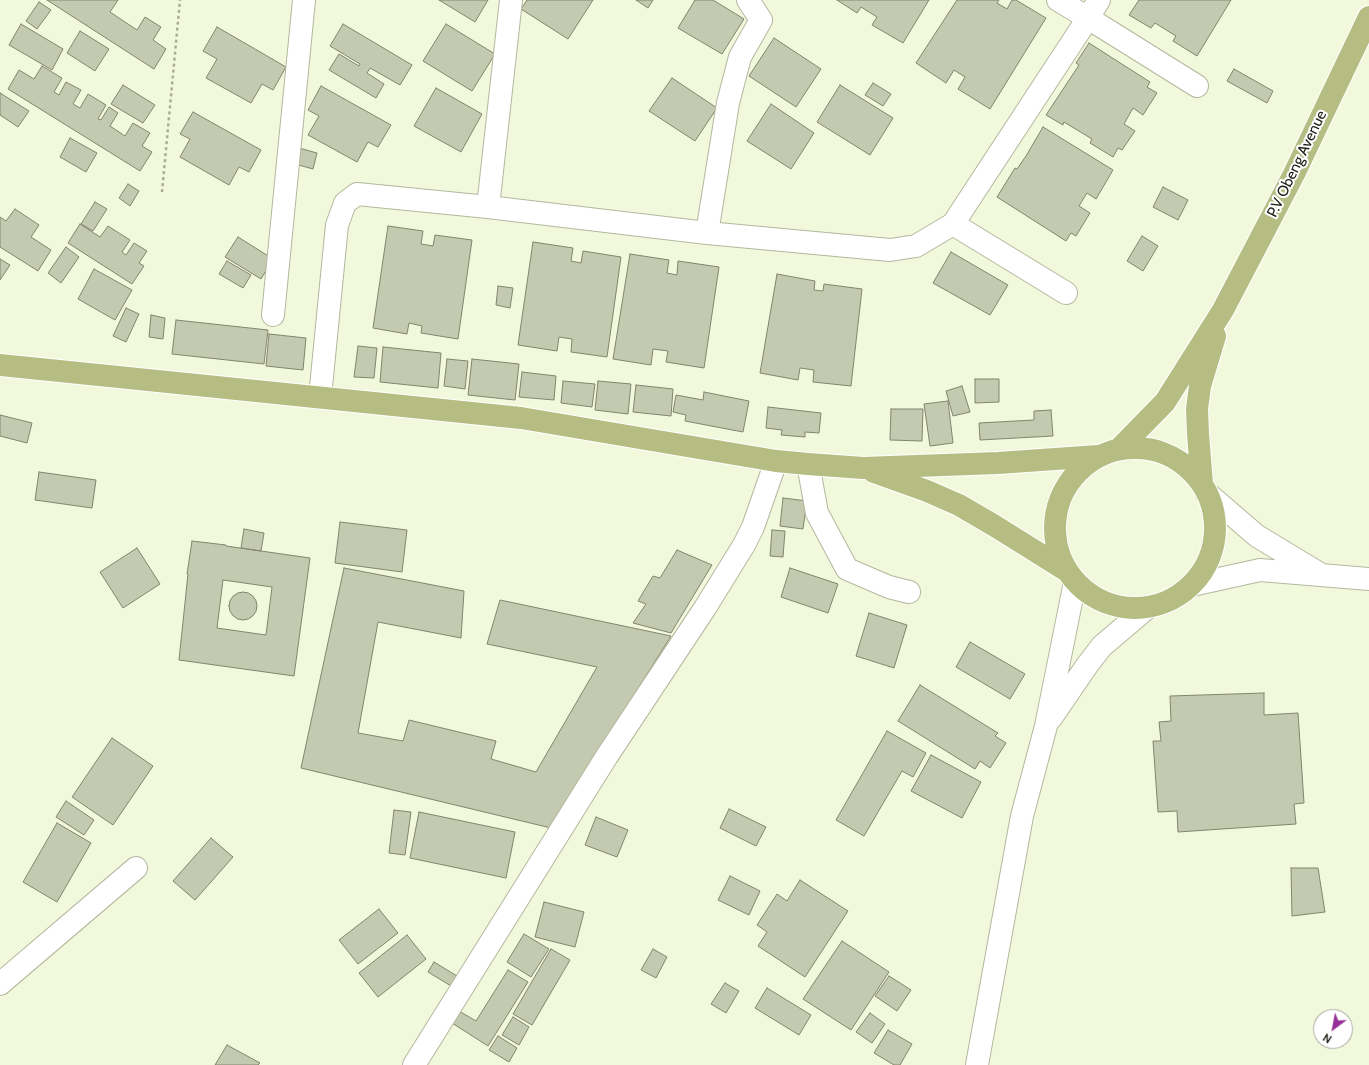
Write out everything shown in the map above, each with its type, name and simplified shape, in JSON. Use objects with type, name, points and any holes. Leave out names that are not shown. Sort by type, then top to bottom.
[{"type":"main road","name":"P.V Obeng Avenue","points":[[1223,310],[1294,174],[1369,17]]},
{"type":"main road","points":[[1120,448],[1164,402],[1223,310]]},
{"type":"main road","points":[[863,468],[927,491],[959,505],[995,526],[1071,576],[1096,598],[1121,607],[1148,607],[1171,600],[1192,585],[1210,557],[1215,525],[1205,489],[1198,434],[1197,409],[1200,386],[1223,310]]},
{"type":"main road","points":[[0,365],[521,418],[776,461],[808,464],[863,468],[998,463],[1098,456],[1120,448],[1152,449],[1180,462],[1205,489]]},
{"type":"main road","points":[[1071,576],[1055,540],[1056,506],[1072,477],[1098,456]]},
{"type":"street","points":[[272,315],[304,0]]},
{"type":"street","points":[[488,207],[511,0]]},
{"type":"street","points":[[707,233],[728,102],[740,57],[761,20],[748,0]]},
{"type":"street","points":[[1058,0],[1197,86]]},
{"type":"street","points":[[320,397],[337,225],[345,203],[357,194],[488,207],[707,233],[890,250],[916,246],[954,224],[1099,0]]},
{"type":"street","points":[[954,224],[1066,293]]},
{"type":"street","points":[[414,1065],[607,756],[705,608],[744,545],[753,527],[776,461]]},
{"type":"street","points":[[808,464],[817,513],[848,569],[889,587],[909,592]]},
{"type":"street","points":[[1205,489],[1257,536],[1325,576]]},
{"type":"street","points":[[1192,585],[1260,570],[1369,579]]},
{"type":"street","points":[[977,1065],[1022,816],[1046,726],[1071,576]]},
{"type":"street","points":[[1046,726],[1102,646],[1148,607]]},
{"type":"street","points":[[0,984],[136,868]]},
{"type":"path","points":[[162,192],[180,0]]},
{"type":"building","points":[[47,0],[118,0],[110,12],[137,30],[145,17],[161,27],[153,40],[166,49],[154,69]]},
{"type":"building","points":[[439,0],[488,0],[475,22]]},
{"type":"building","points":[[527,0],[593,0],[568,39],[521,9]]},
{"type":"building","points":[[636,0],[653,0],[648,8]]},
{"type":"building","points":[[695,0],[713,0],[744,19],[722,54],[678,28]]},
{"type":"building","points":[[837,0],[929,0],[903,43],[872,25],[877,17],[861,7],[857,13]]},
{"type":"building","points":[[957,0],[999,0],[997,3],[1007,9],[1012,0],[1016,0],[1046,18],[990,109],[958,89],[965,77],[954,70],[946,83],[916,63]]},
{"type":"building","points":[[1139,0],[1231,0],[1197,56],[1173,41],[1176,36],[1155,23],[1151,28],[1129,15]]},
{"type":"building","points":[[39,2],[51,10],[37,29],[26,21]]},
{"type":"building","points":[[21,24],[63,49],[52,70],[9,45]]},
{"type":"building","points":[[343,24],[412,65],[400,85],[370,68],[367,73],[384,84],[376,98],[329,70],[339,54],[359,66],[360,64],[330,46]]},
{"type":"building","points":[[446,24],[495,54],[472,91],[423,61]]},
{"type":"building","points":[[217,27],[286,67],[273,90],[262,84],[251,103],[206,78],[217,59],[203,51]]},
{"type":"building","points":[[80,31],[109,49],[95,71],[67,53]]},
{"type":"building","points":[[774,38],[821,69],[796,107],[749,76]]},
{"type":"building","points":[[1089,43],[1150,82],[1147,87],[1157,93],[1143,115],[1133,108],[1124,124],[1135,131],[1122,150],[1118,148],[1113,157],[1090,143],[1092,139],[1064,122],[1063,125],[1046,115],[1079,65],[1076,63]]},
{"type":"building","points":[[42,66],[62,78],[54,92],[59,95],[66,82],[81,90],[73,104],[80,108],[88,94],[106,105],[98,119],[101,120],[109,107],[118,113],[110,126],[125,136],[133,123],[150,133],[142,146],[152,152],[140,171],[8,89],[19,70],[34,79]]},
{"type":"building","points":[[1234,69],[1273,91],[1267,103],[1227,81]]},
{"type":"building","points":[[672,78],[717,108],[695,141],[649,111]]},
{"type":"building","points":[[873,83],[891,94],[883,106],[865,95]]},
{"type":"building","points":[[123,85],[155,105],[143,123],[111,104]]},
{"type":"building","points":[[840,85],[893,118],[870,155],[817,122]]},
{"type":"building","points":[[321,86],[391,125],[378,147],[368,142],[357,162],[308,135],[319,116],[308,110]]},
{"type":"building","points":[[436,88],[482,114],[461,152],[414,126]]},
{"type":"building","points":[[0,93],[29,111],[18,127],[0,115]]},
{"type":"building","points":[[771,104],[814,133],[791,169],[747,141]]},
{"type":"building","points":[[193,112],[261,150],[249,172],[239,167],[229,185],[180,157],[190,139],[180,134]]},
{"type":"building","points":[[1043,127],[1113,170],[1096,199],[1087,193],[1079,206],[1090,213],[1076,236],[1071,233],[1066,241],[997,197],[1015,168],[1017,169],[1026,156]]},
{"type":"building","points":[[70,138],[97,153],[86,172],[60,157]]},
{"type":"building","points":[[299,148],[317,153],[313,169],[295,164]]},
{"type":"building","points":[[128,184],[139,191],[130,206],[119,198]]},
{"type":"building","points":[[1163,187],[1188,200],[1178,220],[1153,207]]},
{"type":"building","points":[[95,202],[107,209],[93,231],[81,224]]},
{"type":"building","points":[[15,209],[39,225],[31,237],[51,250],[38,271],[0,247],[0,217],[6,221]]},
{"type":"building","points":[[80,224],[100,237],[108,226],[130,240],[122,252],[126,255],[134,243],[147,251],[139,263],[144,266],[132,284],[68,243]]},
{"type":"building","points":[[388,226],[423,231],[421,244],[433,246],[435,235],[472,240],[458,339],[421,333],[422,326],[409,323],[407,334],[373,328]]},
{"type":"building","points":[[1142,236],[1158,246],[1143,271],[1127,261]]},
{"type":"building","points":[[238,237],[273,259],[261,279],[225,257]]},
{"type":"building","points":[[533,242],[573,248],[571,261],[581,263],[583,251],[621,257],[607,357],[571,352],[572,339],[559,337],[557,351],[518,345]]},
{"type":"building","points":[[66,247],[79,257],[61,283],[48,273]]},
{"type":"building","points":[[951,252],[1008,285],[990,315],[933,283]]},
{"type":"building","points":[[630,254],[669,260],[667,273],[677,275],[678,261],[719,267],[704,368],[666,362],[668,351],[653,349],[651,365],[613,359]]},
{"type":"building","points":[[0,259],[10,265],[0,280]]},
{"type":"building","points":[[227,261],[251,275],[243,288],[219,274]]},
{"type":"building","points":[[94,269],[132,290],[115,320],[78,299]]},
{"type":"building","points":[[777,274],[815,281],[814,290],[823,291],[824,284],[862,289],[851,386],[813,382],[814,370],[800,368],[798,380],[760,373]]},
{"type":"building","points":[[498,286],[513,288],[510,308],[496,305]]},
{"type":"building","points":[[126,308],[139,314],[126,342],[113,336]]},
{"type":"building","points":[[151,315],[165,318],[163,339],[149,337]]},
{"type":"building","points":[[176,320],[268,330],[264,364],[172,354]]},
{"type":"building","points":[[269,334],[306,338],[303,370],[266,366]]},
{"type":"building","points":[[358,346],[377,348],[374,378],[354,377]]},
{"type":"building","points":[[383,347],[441,353],[438,388],[380,382]]},
{"type":"building","points":[[447,359],[468,361],[465,389],[444,386]]},
{"type":"building","points":[[472,359],[519,364],[515,400],[468,395]]},
{"type":"building","points":[[522,372],[556,376],[554,400],[519,397]]},
{"type":"building","points":[[975,379],[999,379],[999,402],[975,403]]},
{"type":"building","points":[[563,381],[595,384],[592,407],[561,403]]},
{"type":"building","points":[[598,381],[631,384],[628,414],[595,410]]},
{"type":"building","points":[[636,385],[673,389],[671,416],[633,412]]},
{"type":"building","points":[[962,386],[970,412],[953,416],[946,391]]},
{"type":"building","points":[[704,392],[749,401],[743,432],[685,421],[686,415],[673,412],[676,395],[703,400]]},
{"type":"building","points":[[948,401],[953,443],[930,446],[924,404]]},
{"type":"building","points":[[768,407],[821,413],[819,433],[805,432],[805,437],[781,435],[782,430],[766,428]]},
{"type":"building","points":[[891,409],[923,409],[922,441],[890,440]]},
{"type":"building","points":[[1051,410],[1053,436],[980,440],[979,423],[1034,420],[1034,411]]},
{"type":"building","points":[[0,415],[32,423],[27,443],[0,436]]},
{"type":"building","points":[[39,472],[96,480],[92,508],[35,500]]},
{"type":"building","points":[[783,498],[807,501],[803,529],[780,526]]},
{"type":"building","points":[[340,522],[407,530],[402,572],[335,563]]},
{"type":"building","points":[[244,529],[264,533],[261,551],[241,548]]},
{"type":"building","points":[[772,530],[785,531],[783,557],[770,556]]},
{"type":"building","points":[[192,541],[310,558],[294,676],[179,660],[187,574]],"holes":[[[223,580],[272,587],[266,635],[217,628]]]},
{"type":"building","points":[[137,548],[160,584],[123,608],[100,572]]},
{"type":"building","points":[[677,550],[712,565],[671,633],[633,623],[646,604],[638,601],[653,576],[660,578]]},
{"type":"building","points":[[344,568],[464,591],[461,638],[378,622],[358,733],[403,741],[409,720],[496,741],[491,759],[536,772],[597,667],[487,644],[500,600],[671,636],[551,828],[301,768]]},
{"type":"building","points":[[790,568],[838,584],[828,613],[781,597]]},
{"type":"building","points":[[243,592],[253,596],[257,606],[253,616],[243,620],[233,616],[229,606],[233,596]]},
{"type":"building","points":[[869,613],[907,625],[894,668],[856,656]]},
{"type":"building","points":[[970,642],[1025,674],[1010,699],[956,667]]},
{"type":"building","points":[[920,685],[998,733],[995,736],[1006,743],[990,768],[980,761],[975,769],[898,721]]},
{"type":"building","points":[[1264,693],[1264,715],[1298,713],[1304,803],[1294,804],[1296,824],[1178,832],[1177,811],[1158,812],[1153,741],[1161,741],[1159,722],[1171,721],[1170,696]]},
{"type":"building","points":[[887,731],[926,753],[913,777],[902,771],[864,836],[836,820]]},
{"type":"building","points":[[112,738],[153,766],[113,825],[72,797]]},
{"type":"building","points":[[931,755],[981,782],[962,818],[911,791]]},
{"type":"building","points":[[66,801],[94,820],[84,835],[56,817]]},
{"type":"building","points":[[729,809],[766,827],[756,846],[720,828]]},
{"type":"building","points":[[394,810],[411,812],[405,855],[389,853]]},
{"type":"building","points":[[419,812],[515,832],[506,878],[410,858]]},
{"type":"building","points":[[596,817],[628,830],[617,857],[585,845]]},
{"type":"building","points":[[57,823],[91,843],[57,902],[23,882]]},
{"type":"building","points":[[211,838],[233,857],[195,900],[173,881]]},
{"type":"building","points":[[1291,868],[1318,868],[1325,912],[1292,916]]},
{"type":"building","points":[[730,876],[760,891],[749,915],[718,900]]},
{"type":"building","points":[[800,880],[848,911],[805,977],[758,946],[767,932],[757,925],[777,894],[787,901]]},
{"type":"building","points":[[544,902],[584,912],[575,947],[535,937]]},
{"type":"building","points":[[379,909],[398,933],[358,964],[339,940]]},
{"type":"building","points":[[524,934],[549,949],[531,977],[507,962]]},
{"type":"building","points":[[407,935],[426,959],[378,997],[359,973]]},
{"type":"building","points":[[842,941],[889,972],[851,1030],[803,999]]},
{"type":"building","points":[[551,949],[570,960],[532,1025],[513,1014]]},
{"type":"building","points":[[653,949],[667,957],[656,978],[641,970]]},
{"type":"building","points":[[434,962],[457,976],[451,986],[428,972]]},
{"type":"building","points":[[508,970],[528,982],[488,1046],[452,1023],[459,1011],[476,1021]]},
{"type":"building","points":[[889,976],[911,990],[897,1011],[875,996]]},
{"type":"building","points":[[725,983],[739,991],[726,1013],[711,1004]]},
{"type":"building","points":[[767,988],[811,1015],[799,1035],[755,1008]]},
{"type":"building","points":[[870,1013],[885,1024],[872,1043],[856,1032]]},
{"type":"building","points":[[513,1017],[529,1027],[519,1045],[502,1035]]},
{"type":"building","points":[[888,1030],[912,1044],[900,1065],[894,1065],[874,1053]]},
{"type":"building","points":[[498,1036],[517,1048],[509,1062],[489,1050]]},
{"type":"building","points":[[227,1045],[260,1063],[258,1065],[215,1065]]}]
